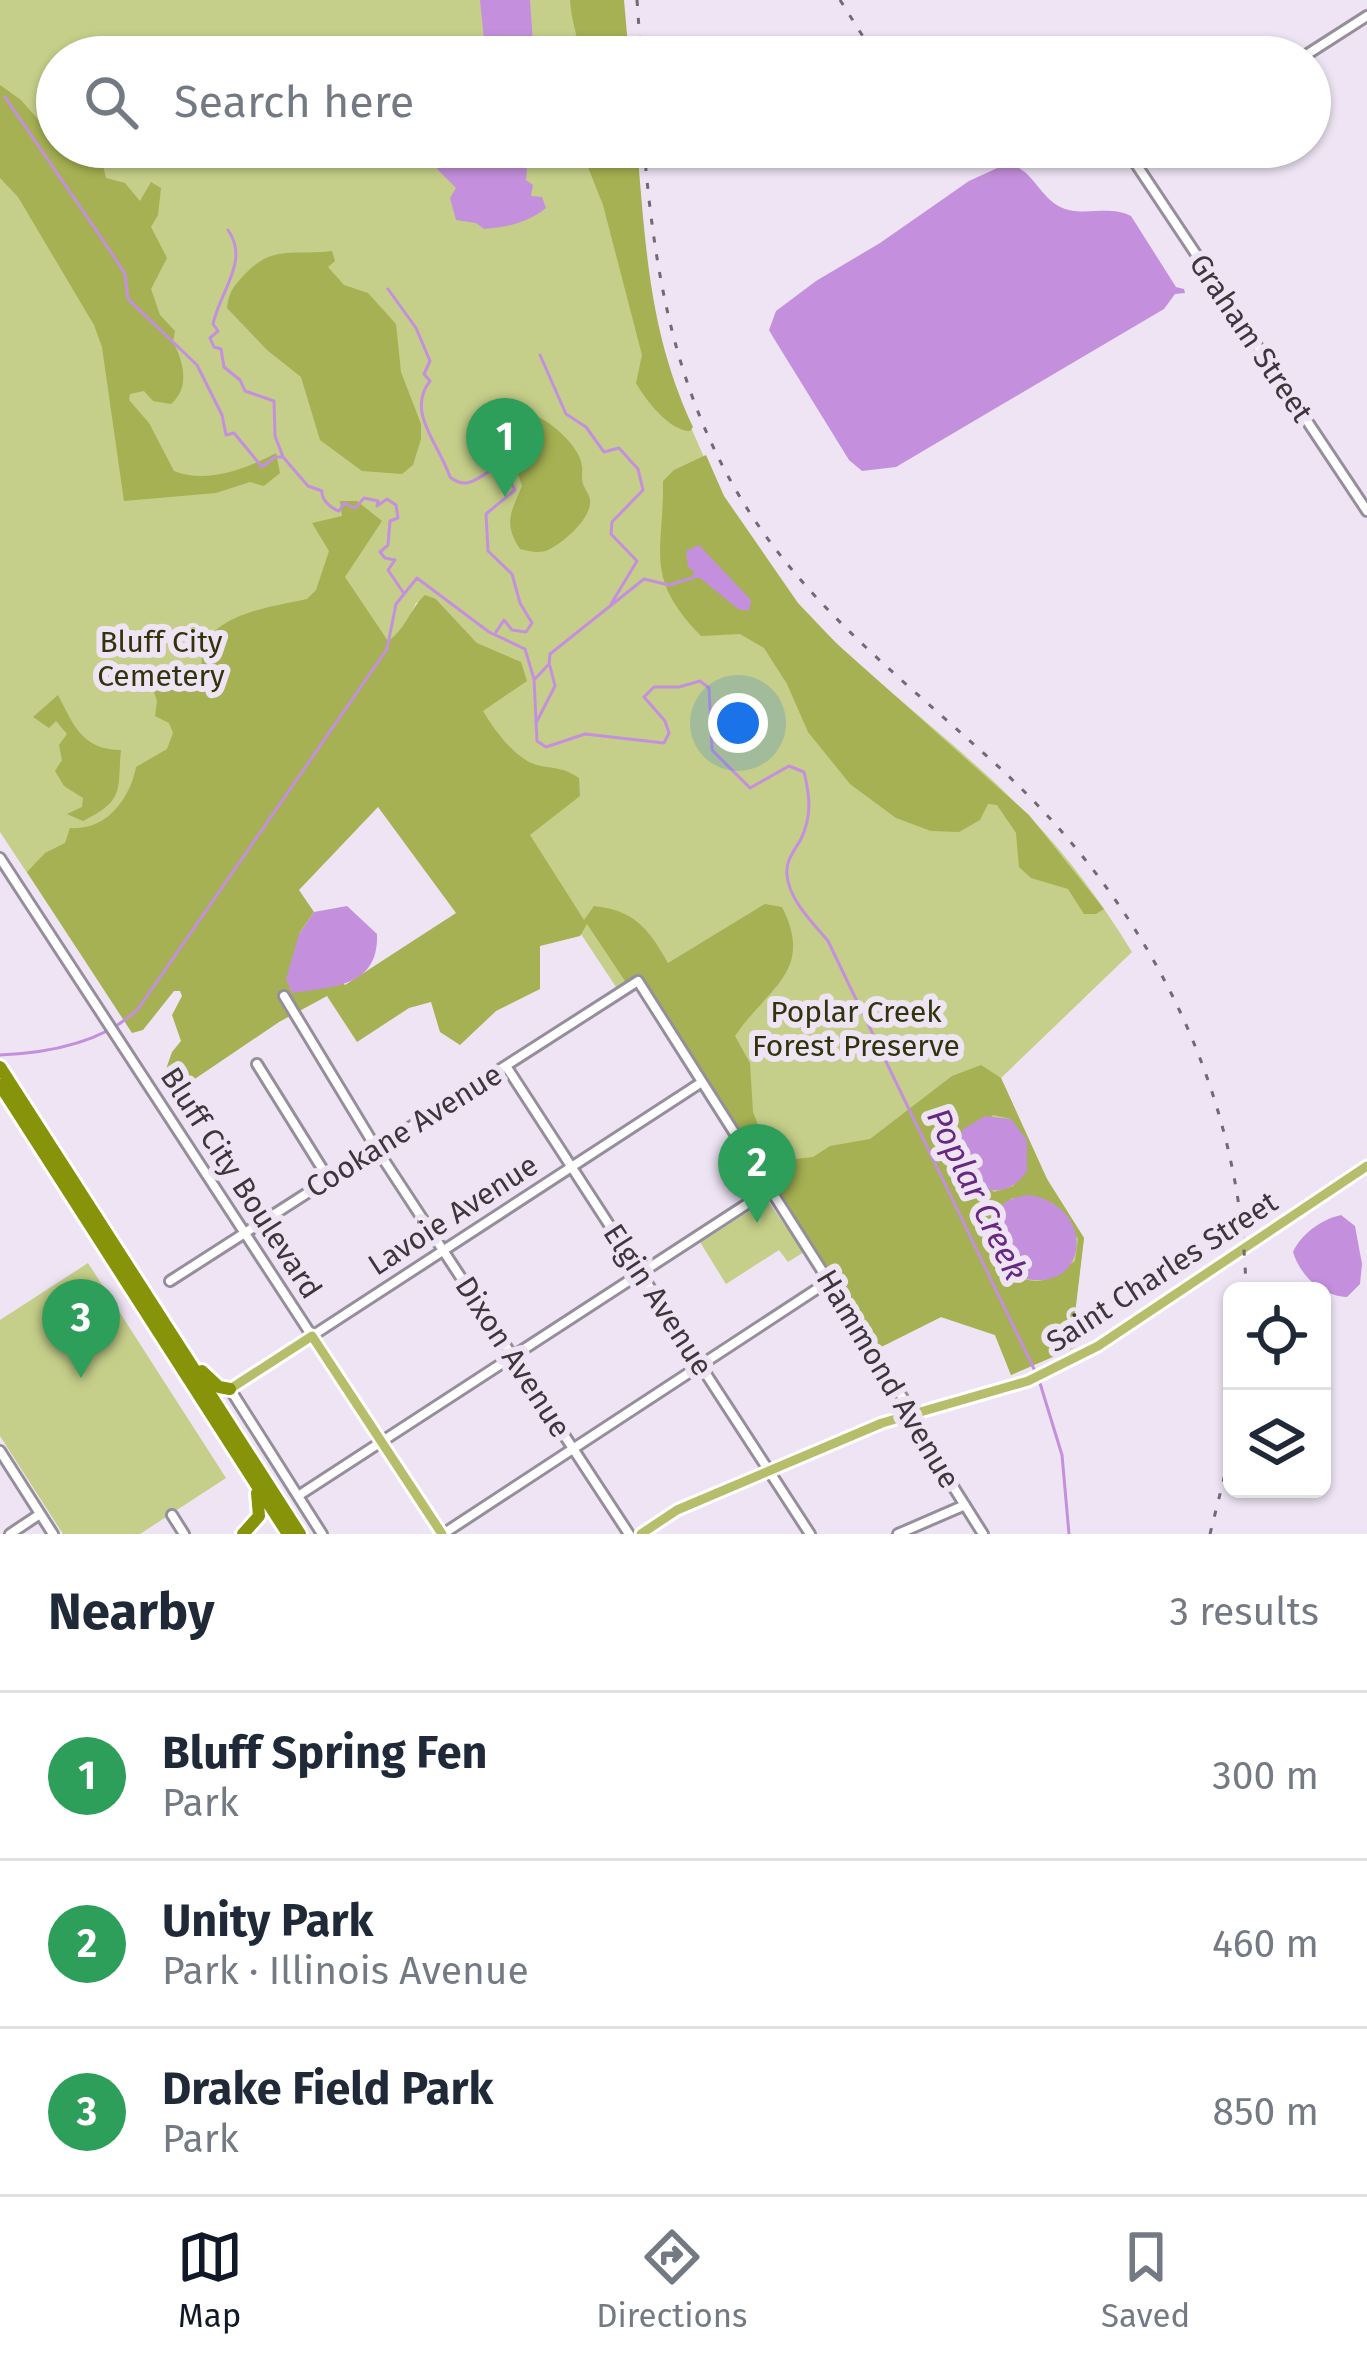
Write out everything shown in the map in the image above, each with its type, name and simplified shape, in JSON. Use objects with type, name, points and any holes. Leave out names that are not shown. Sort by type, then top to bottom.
[{"type":"highway","points":[[0,1067],[301,1534]]},
{"type":"highway","points":[[0,1085],[288,1534]]},
{"type":"highway","points":[[157,1312],[207,1378],[230,1389]]},
{"type":"highway","points":[[243,1534],[259,1516],[254,1480]]},
{"type":"main road","name":"Saint Charles Street","points":[[641,1534],[677,1510],[882,1423],[1052,1371],[1098,1346],[1367,1166]]},
{"type":"main road","name":"Lavoie Avenue","points":[[230,1389],[312,1336]]},
{"type":"main road","name":"Bluff City Boulevard","points":[[312,1336],[442,1534]]},
{"type":"street","points":[[1331,39],[1367,16]]},
{"type":"street","name":"Graham Street","points":[[1139,168],[1367,511]]},
{"type":"street","name":"Bluff City Boulevard","points":[[0,857],[312,1336]]},
{"type":"street","name":"Cookane Avenue","points":[[170,1281],[638,981]]},
{"type":"street","name":"Hammond Avenue","points":[[638,981],[983,1534]]},
{"type":"street","name":"Dixon Avenue","points":[[284,996],[376,1148],[629,1534]]},
{"type":"street","points":[[257,1064],[328,1178]]},
{"type":"street","name":"Elgin Avenue","points":[[506,1066],[810,1534]]},
{"type":"street","name":"Lavoie Avenue","points":[[312,1336],[702,1082]]},
{"type":"street","points":[[298,1496],[770,1189]]},
{"type":"street","points":[[442,1534],[829,1281]]},
{"type":"street","points":[[230,1389],[322,1534]]},
{"type":"street","points":[[0,1451],[53,1534]]},
{"type":"street","points":[[898,1534],[965,1505]]},
{"type":"street","points":[[10,1534],[40,1514]]},
{"type":"street","points":[[172,1515],[184,1534]]},
{"type":"green space","points":[[0,0],[623,0],[626,36],[36,36],[36,168],[638,168],[645,264],[662,343],[708,466],[751,543],[831,638],[1042,830],[1084,880],[1132,952],[1001,1078],[1047,1179],[1084,1238],[1073,1330],[1076,1347],[1011,1375],[995,1335],[941,1317],[877,1349],[643,980],[620,993],[448,733],[477,643],[436,599],[416,603],[403,630],[80,953],[0,832]]},
{"type":"green space","points":[[570,0],[624,0],[627,36],[577,36]]},
{"type":"green space","points":[[0,85],[36,117],[36,168],[104,168],[106,178],[125,183],[140,201],[151,182],[161,188],[158,215],[151,227],[167,258],[151,289],[160,315],[175,331],[173,342],[183,383],[171,404],[153,401],[144,391],[130,394],[129,400],[149,423],[174,471],[212,475],[276,453],[280,473],[264,486],[250,482],[216,493],[124,501],[102,347],[94,325],[18,197],[0,178]]},
{"type":"green space","points":[[588,168],[639,168],[658,324],[693,427],[690,431],[667,421],[636,383],[642,355],[603,205]]},
{"type":"green space","points":[[332,251],[335,261],[328,267],[344,285],[368,293],[396,324],[401,372],[421,424],[413,465],[402,474],[362,471],[320,440],[301,377],[227,308],[237,283],[264,259],[284,253]]},
{"type":"green space","points":[[531,414],[555,427],[576,450],[590,501],[575,530],[541,552],[520,549],[510,524],[522,486],[515,437],[520,419]]},
{"type":"green space","points":[[706,455],[724,496],[798,603],[837,644],[1029,815],[1104,909],[1084,914],[1068,889],[1031,878],[1019,867],[1016,833],[997,805],[988,804],[980,820],[959,832],[931,831],[896,818],[850,784],[808,732],[787,684],[764,648],[740,634],[701,636],[671,597],[660,546],[663,481],[674,470]]},
{"type":"green space","points":[[340,501],[357,501],[382,521],[345,577],[388,641],[425,595],[436,599],[477,643],[521,662],[527,681],[483,711],[524,759],[579,778],[580,796],[530,835],[584,920],[594,906],[630,917],[647,931],[668,963],[765,904],[782,907],[791,929],[790,964],[735,1036],[750,1063],[753,1112],[764,1140],[787,1160],[870,1139],[952,1076],[981,1065],[1001,1078],[1047,1179],[1084,1238],[1073,1330],[1076,1347],[1011,1375],[995,1335],[941,1317],[877,1349],[643,980],[629,987],[587,924],[580,936],[540,946],[540,989],[496,1011],[460,1045],[440,1032],[431,1002],[409,1008],[357,1042],[327,996],[279,1022],[177,1091],[165,1072],[181,1041],[172,1015],[180,991],[174,991],[143,1030],[132,1033],[27,872],[45,853],[65,843],[70,828],[95,824],[114,811],[136,767],[167,749],[173,733],[169,723],[155,716],[157,701],[151,683],[176,669],[183,686],[202,669],[203,651],[222,625],[255,611],[307,599],[316,590],[329,551],[312,523],[342,516]],"holes":[[[378,807],[456,913],[345,985],[299,934],[314,912],[299,890]],[[993,1115],[1011,1119],[1014,1186],[994,1192],[972,1176],[958,1147]],[[1012,1198],[1053,1203],[1078,1239],[1075,1261],[1044,1280],[1011,1273],[996,1226],[998,1209]]]},
{"type":"green space","points":[[58,695],[88,740],[121,750],[113,800],[83,821],[67,814],[82,807],[83,798],[64,786],[55,771],[62,760],[59,745],[67,734],[56,721],[49,728],[33,717]]},
{"type":"green space","points":[[767,1200],[804,1252],[788,1262],[779,1250],[726,1284],[700,1242]]},
{"type":"green space","points":[[88,1263],[226,1478],[140,1534],[63,1534],[0,1436],[0,1320]]},
{"type":"shaded area","points":[[480,0],[530,0],[533,36],[484,36]]},
{"type":"shaded area","points":[[526,168],[526,180],[533,185],[531,196],[542,197],[546,208],[524,221],[493,228],[456,220],[450,198],[456,188],[437,169]]},
{"type":"shaded area","points":[[997,168],[1018,168],[1065,209],[1131,216],[1176,287],[1185,293],[1175,294],[1164,309],[896,467],[862,471],[849,460],[769,330],[776,311],[969,181]]},
{"type":"shaded area","points":[[699,545],[751,600],[749,611],[738,609],[700,578],[692,578],[686,551]]},
{"type":"shaded area","points":[[347,906],[377,934],[370,965],[351,981],[292,993],[286,979],[299,934],[314,912]]},
{"type":"shaded area","points":[[985,1116],[1011,1119],[1027,1140],[1027,1171],[1014,1185],[1001,1190],[977,1182],[961,1158],[963,1129]]},
{"type":"shaded area","points":[[1030,1195],[1053,1203],[1068,1217],[1076,1234],[1076,1251],[1056,1277],[1037,1280],[1011,1274],[999,1237],[997,1214],[1002,1206]]},
{"type":"shaded area","points":[[1341,1215],[1355,1226],[1362,1264],[1360,1284],[1347,1297],[1331,1293],[1331,1282],[1312,1282],[1293,1252],[1301,1239]]},
{"type":"waterway","points":[[5,97],[36,143]]},
{"type":"waterway","points":[[53,168],[125,274],[128,299],[197,365],[222,415],[226,435],[234,433],[262,467],[283,457],[339,511],[344,503],[355,508],[364,498],[378,501],[377,506],[387,499],[396,505],[398,518],[390,521],[388,545],[380,552],[395,560],[388,570],[403,592]]},
{"type":"waterway","points":[[228,230],[235,265],[213,324],[218,331],[210,338],[221,349],[224,367],[245,391],[274,401],[275,436],[283,457]]},
{"type":"waterway","points":[[388,289],[416,328],[430,361],[424,374],[430,381],[423,393],[423,416],[450,477],[469,482],[498,466],[515,490],[486,514],[488,551],[512,574],[532,623],[526,632],[512,630],[504,620],[496,632]]},
{"type":"waterway","points":[[540,355],[566,414],[586,427],[604,452],[619,448],[638,469],[643,490],[612,522],[611,534],[637,561],[611,604]]},
{"type":"waterway","name":"Poplar Creek","points":[[0,1055],[74,1044],[108,1030],[138,1009],[387,649],[396,604],[417,578],[489,632],[525,649],[534,679],[537,741],[546,747],[585,734],[664,743],[669,733],[665,721],[644,697],[654,687],[700,681],[709,688],[712,750],[750,788],[789,766],[804,772],[808,814],[788,865],[792,893],[828,941],[1035,1371]]},
{"type":"waterway","points":[[535,679],[549,664],[550,654],[644,579],[669,585],[692,578]]},
{"type":"waterway","name":"Poplar Creek","points":[[536,723],[555,686],[550,666]]},
{"type":"waterway","name":"Poplar Creek","points":[[1039,1380],[1062,1455],[1069,1534]]},
{"type":"railway","points":[[637,0],[640,36]]},
{"type":"railway","points":[[840,0],[863,36]]},
{"type":"railway","points":[[646,168],[655,247],[676,344],[708,437],[731,481],[758,525],[812,593],[1054,823],[1101,880],[1142,941],[1206,1073],[1227,1144],[1245,1282]]},
{"type":"railway","points":[[1210,1534],[1223,1482]]},
{"type":"place","name":"Bluff Spring Fen","points":[[505,497]]},
{"type":"place","name":"Unity Park","points":[[757,1223]]},
{"type":"place","name":"Drake Field Park","points":[[81,1378]]},
{"type":"park label","name":"Bluff City Cemetery","points":[[161,659]]},
{"type":"park label","name":"Poplar Creek Forest Preserve","points":[[856,1029]]}]
